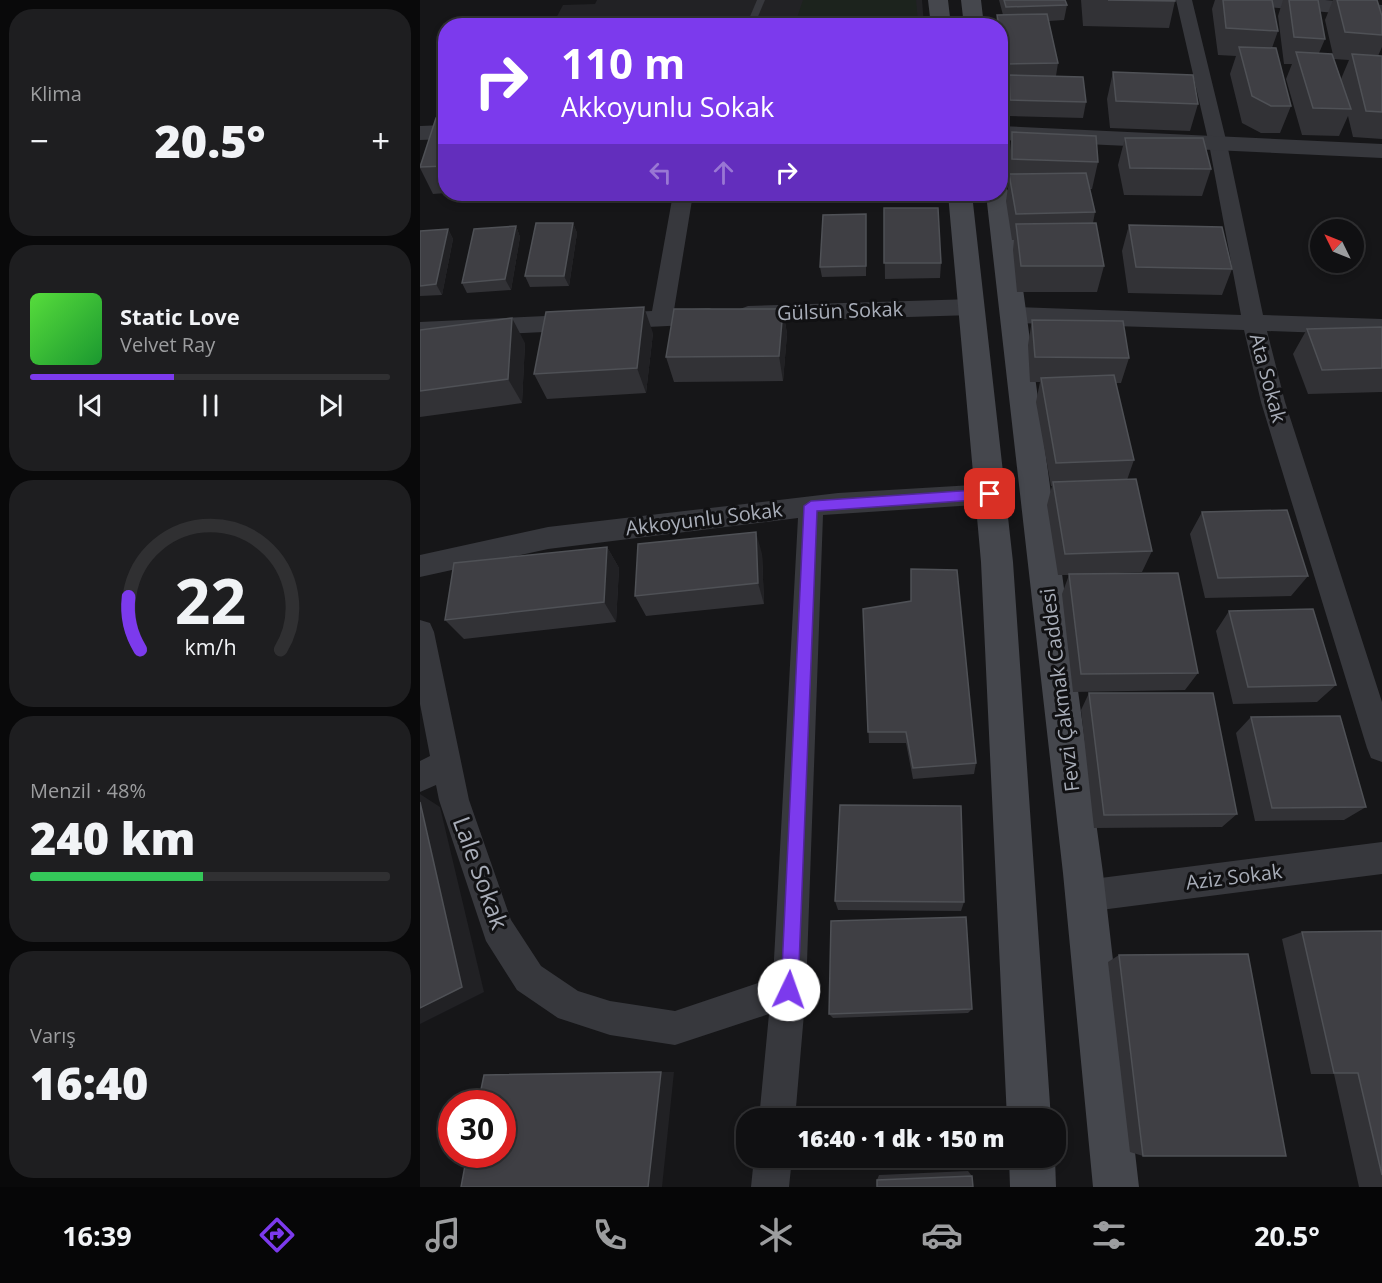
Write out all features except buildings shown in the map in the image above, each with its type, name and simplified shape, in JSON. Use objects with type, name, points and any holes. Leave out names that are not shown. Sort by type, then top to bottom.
[{"type":"main road","points":[[939,0],[940,18]]},
{"type":"main road","points":[[971,0],[973,18]]},
{"type":"main road","points":[[961,201],[973,307],[997,573],[1028,1108]]},
{"type":"main road","name":"Fevzi Çakmak Caddesi","points":[[999,201],[1085,896],[1116,1187]]},
{"type":"main road","points":[[1032,1168],[1033,1187]]},
{"type":"street","name":"Ata Sokak","points":[[1184,0],[1218,144],[1254,324],[1273,402],[1382,748]]},
{"type":"street","points":[[1257,0],[1382,11]]},
{"type":"street","points":[[420,133],[438,132]]},
{"type":"street","points":[[1008,133],[1382,150]]},
{"type":"street","points":[[662,317],[682,201]]},
{"type":"street","name":"Gülsün Sokak","points":[[420,330],[662,317],[973,307]]},
{"type":"street","points":[[1014,315],[1382,327]]},
{"type":"street","name":"Akkoyunlu Sokak","points":[[420,566],[548,538],[811,506],[990,494]]},
{"type":"street","points":[[778,1108],[789,990],[811,506]]},
{"type":"street","name":"Lale Sokak","points":[[420,632],[433,770],[454,800],[498,929],[529,978],[570,1006],[610,1018],[675,1028],[789,990]]},
{"type":"street","name":"Aziz Sokak","points":[[1085,896],[1382,858]]},
{"type":"street","points":[[770,1187],[772,1168]]},
{"type":"lane","points":[[753,18],[761,0]]},
{"type":"shaded area","points":[[597,0],[922,0],[923,18],[556,18],[563,5],[595,4]]},
{"type":"shaded area","points":[[803,0],[916,0],[918,18],[797,18]]},
{"type":"route","points":[[789,990],[811,506],[990,494]]}]
